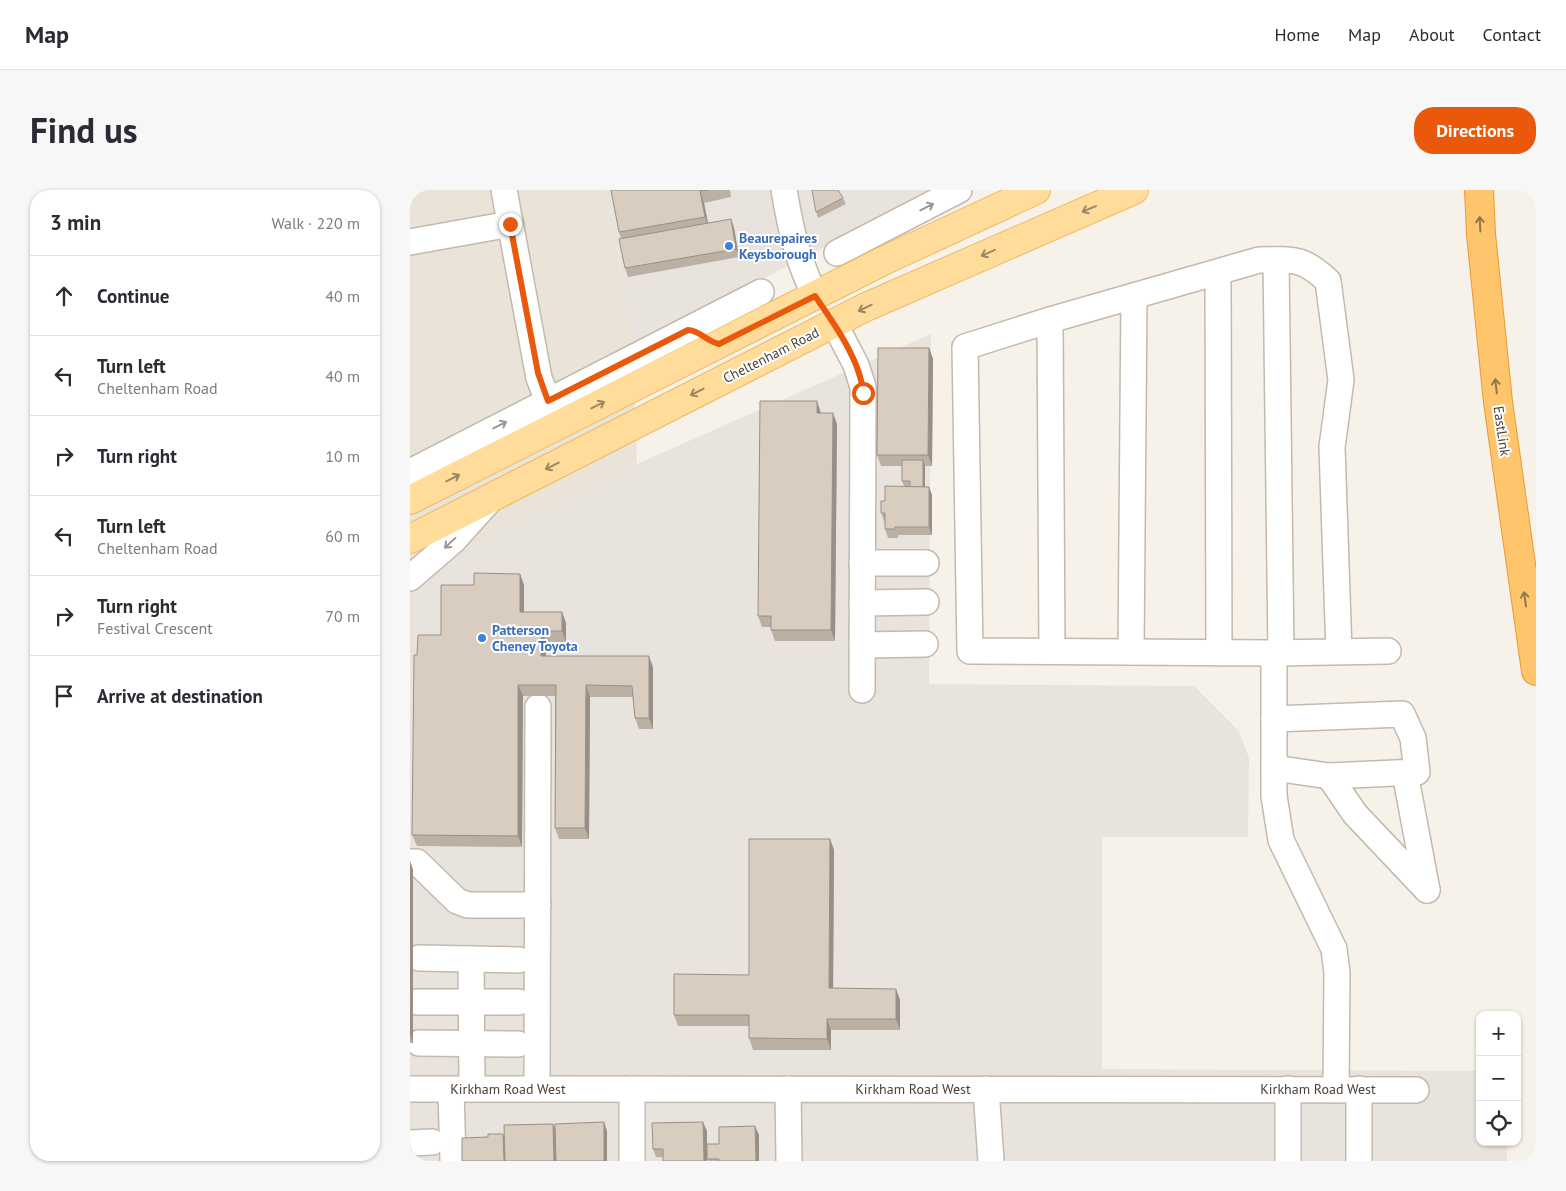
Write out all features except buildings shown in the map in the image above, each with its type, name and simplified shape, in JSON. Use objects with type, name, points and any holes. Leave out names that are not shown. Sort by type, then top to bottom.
[{"type":"highway","name":"EastLink","points":[[1478,190],[1498,402],[1536,675]]},
{"type":"main road","points":[[410,500],[881,262],[1036,190]]},
{"type":"main road","name":"Cheltenham Road","points":[[410,539],[495,494],[834,323],[1134,190]]},
{"type":"main road","points":[[815,296],[834,323]]},
{"type":"street","points":[[504,190],[538,373],[548,401]]},
{"type":"street","points":[[784,190],[792,240],[802,269],[815,296]]},
{"type":"street","points":[[837,253],[959,190]]},
{"type":"street","points":[[881,262],[895,223]]},
{"type":"street","points":[[410,242],[510,224]]},
{"type":"street","points":[[1339,652],[1332,447],[1340,380],[1328,281],[1312,266],[1290,259],[1259,260],[1050,320],[965,347],[970,651],[1218,653],[1278,653],[1339,652],[1388,651]]},
{"type":"street","points":[[1276,260],[1278,653],[1274,719],[1274,796],[1281,840],[1334,949],[1347,1089],[1359,1161]]},
{"type":"street","points":[[1218,273],[1218,653]]},
{"type":"street","points":[[410,472],[761,292]]},
{"type":"street","points":[[1131,652],[1134,296]]},
{"type":"street","points":[[1050,320],[1052,651]]},
{"type":"street","points":[[834,323],[862,384],[862,690]]},
{"type":"street","points":[[688,330],[695,330],[706,340],[719,344]]},
{"type":"street","name":"Cheltenham Road","points":[[410,578],[454,540],[495,494]]},
{"type":"street","points":[[862,563],[926,563]]},
{"type":"street","points":[[862,603],[926,602]]},
{"type":"street","points":[[862,645],[925,644]]},
{"type":"street","points":[[538,706],[538,1089]]},
{"type":"street","points":[[1274,719],[1402,714],[1413,738],[1417,772],[1329,776],[1274,768]]},
{"type":"street","points":[[1329,776],[1355,814],[1427,890],[1404,773]]},
{"type":"street","points":[[410,862],[417,862],[457,901],[468,905],[538,905]]},
{"type":"street","points":[[419,958],[518,960]]},
{"type":"street","points":[[453,1161],[461,1090],[472,1044],[472,959]]},
{"type":"street","points":[[418,1002],[519,1002]]},
{"type":"street","points":[[418,1043],[518,1044]]},
{"type":"street","points":[[632,1089],[632,1161]]},
{"type":"street","points":[[788,1089],[789,1161]]},
{"type":"street","points":[[986,1089],[991,1161]]},
{"type":"street","points":[[1288,1089],[1288,1161]]},
{"type":"street","name":"Kirkham Road West","points":[[410,1090],[1416,1090]]},
{"type":"shaded area","points":[[410,190],[607,190],[633,346],[637,464],[410,576]]},
{"type":"shaded area","points":[[607,190],[935,190],[633,346]]},
{"type":"shaded area","points":[[931,334],[929,684],[1194,686],[1239,731],[1249,758],[1248,837],[1102,837],[1102,1069],[1476,1071],[1476,1146],[1507,1146],[1507,1161],[410,1161],[410,576],[637,464]]},
{"type":"place","name":"Beaurepaires Keysborough","points":[[729,246]]},
{"type":"place","name":"Patterson Cheney Toyota","points":[[482,638]]},
{"type":"route","points":[[510,224],[538,373],[548,401],[688,330],[695,330],[706,340],[719,344],[815,296],[834,323],[856,365],[861,378],[863,393]]}]
